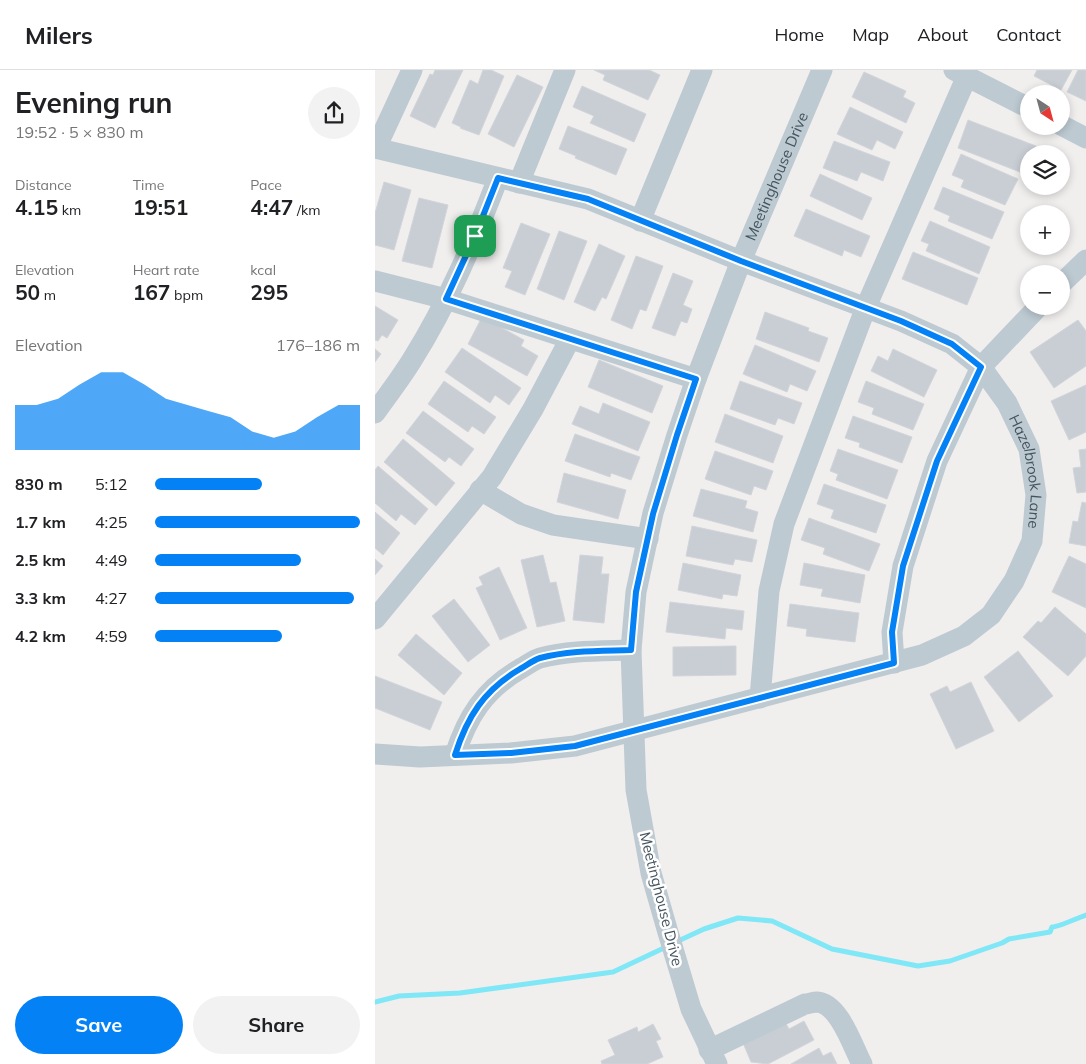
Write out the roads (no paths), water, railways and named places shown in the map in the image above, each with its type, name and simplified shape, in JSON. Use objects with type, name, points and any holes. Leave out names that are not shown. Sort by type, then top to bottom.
[{"type":"street","points":[[375,148],[411,70]]},
{"type":"street","points":[[519,183],[565,70]]},
{"type":"street","points":[[640,221],[702,70]]},
{"type":"street","name":"Meetinghouse Drive","points":[[713,1057],[691,1009],[651,873],[635,790],[631,650],[636,592],[653,514],[696,379],[741,261],[822,70]]},
{"type":"street","points":[[760,698],[769,591],[784,524],[865,308],[960,73],[1020,103]]},
{"type":"street","points":[[1070,130],[1086,138]]},
{"type":"street","name":"Hazelbrook Lane","points":[[375,148],[588,199],[741,261],[901,321],[952,344],[981,367],[1007,403],[1029,449],[1036,496],[1032,541],[1014,581],[991,615],[964,636],[922,655],[575,746],[511,753],[420,757],[375,754]]},
{"type":"street","points":[[375,413],[412,360],[446,299],[475,236],[498,178]]},
{"type":"street","points":[[1070,275],[1086,260]]},
{"type":"street","points":[[375,281],[446,299],[696,379]]},
{"type":"street","points":[[894,663],[892,632],[903,566],[937,461],[981,367],[1030,315]]},
{"type":"street","points":[[375,618],[492,477],[523,426],[570,339]]},
{"type":"street","points":[[480,490],[521,514],[553,525],[648,538]]},
{"type":"street","points":[[455,755],[462,732],[480,703],[501,680],[538,659],[573,652],[631,650]]},
{"type":"street","points":[[713,1057],[805,1004],[818,1002],[829,1006],[838,1015],[862,1064]]},
{"type":"waterway","points":[[676,942],[704,929],[738,918],[772,921],[832,949],[918,966],[950,961],[1009,939],[1050,932],[1052,927],[1086,915]]},
{"type":"waterway","points":[[375,1002],[399,996],[460,993],[613,972],[666,947]]}]
